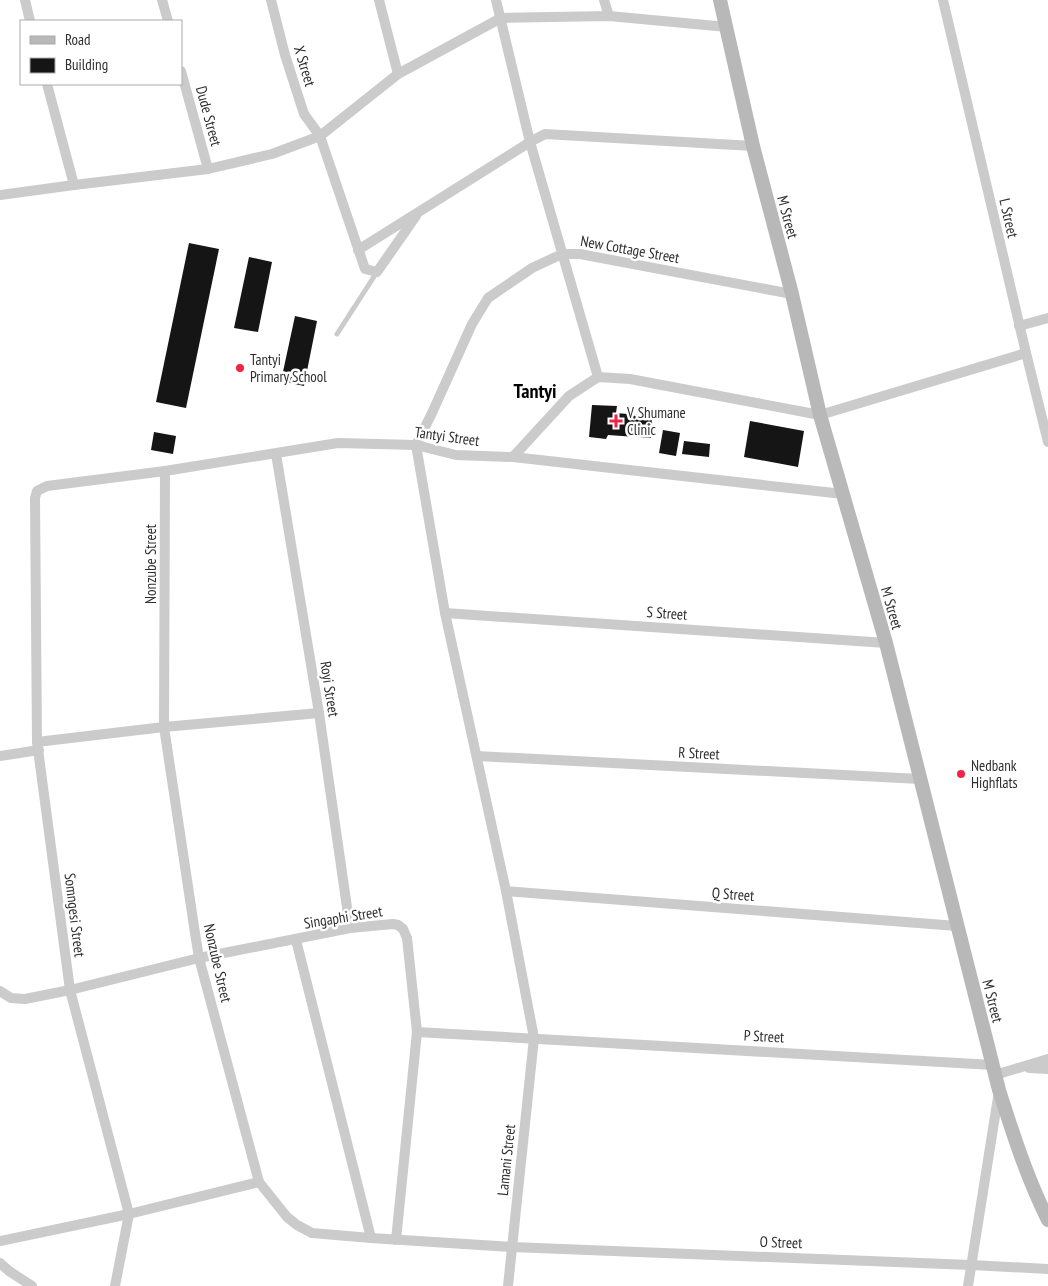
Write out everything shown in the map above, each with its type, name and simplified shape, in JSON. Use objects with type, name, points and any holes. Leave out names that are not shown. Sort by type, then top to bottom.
[{"type":"street","points":[[25,0],[30,20]]},
{"type":"street","points":[[162,0],[168,20]]},
{"type":"street","name":"X Street","points":[[271,0],[285,55],[304,114],[320,136],[365,270],[377,272]]},
{"type":"street","points":[[380,0],[398,74]]},
{"type":"street","points":[[496,0],[530,142],[598,377]]},
{"type":"street","points":[[604,0],[609,16]]},
{"type":"street","name":"M Street","points":[[720,0],[753,146],[792,294],[820,415],[886,643],[999,1090],[1019,1151],[1048,1220]]},
{"type":"street","name":"L Street","points":[[943,0],[1048,442]]},
{"type":"street","points":[[0,195],[208,170],[272,154],[320,136],[398,74],[501,18],[609,16],[727,27]]},
{"type":"street","name":"Dude Street","points":[[182,75],[208,170]]},
{"type":"street","points":[[47,85],[74,185]]},
{"type":"street","points":[[358,250],[545,134],[753,146]]},
{"type":"street","points":[[377,272],[418,212]]},
{"type":"street","name":"New Cottage Street","points":[[416,445],[472,324],[488,298],[532,268],[562,254],[580,254],[792,294]]},
{"type":"street","points":[[1019,326],[1048,318]]},
{"type":"street","points":[[513,458],[570,396],[598,377],[630,379],[820,415],[1026,353]]},
{"type":"street","name":"Tantyi Street","points":[[47,486],[165,471],[338,444],[416,445],[456,455],[513,458],[843,494]]},
{"type":"street","name":"Lamani Street","points":[[416,445],[446,612],[506,891],[534,1038],[508,1286]]},
{"type":"street","name":"Royi Street","points":[[276,454],[319,713],[350,928]]},
{"type":"street","name":"Nonzube Street","points":[[165,471],[164,727],[199,958],[259,1182],[287,1217],[312,1233],[512,1247]]},
{"type":"street","name":"Somngesi Street","points":[[47,486],[37,491],[35,498],[38,746],[70,990],[129,1214]]},
{"type":"street","name":"S Street","points":[[446,612],[886,643]]},
{"type":"street","points":[[0,756],[38,746],[164,727],[319,713]]},
{"type":"street","name":"R Street","points":[[477,756],[920,779]]},
{"type":"street","name":"Q Street","points":[[506,891],[957,926]]},
{"type":"street","name":"Singaphi Street","points":[[0,991],[11,998],[26,999],[199,958],[350,928],[398,925],[407,938],[417,1032],[396,1240]]},
{"type":"street","points":[[296,940],[371,1238]]},
{"type":"street","name":"P Street","points":[[417,1032],[534,1038],[994,1070],[1020,1068],[1048,1069]]},
{"type":"street","name":"P Street","points":[[1020,1068],[1048,1060]]},
{"type":"street","points":[[968,1286],[999,1090]]},
{"type":"street","points":[[0,1242],[129,1214],[259,1182]]},
{"type":"street","points":[[115,1286],[129,1214]]},
{"type":"street","name":"O Street","points":[[512,1247],[971,1264],[1048,1269]]},
{"type":"street","points":[[0,1263],[32,1286]]},
{"type":"lane","points":[[337,334],[377,272]]},
{"type":"building","points":[[189,243],[219,249],[186,408],[156,402]]},
{"type":"building","points":[[249,257],[272,262],[258,332],[234,328]]},
{"type":"building","points":[[295,316],[317,321],[304,386],[281,381]]},
{"type":"building","points":[[592,405],[617,406],[616,413],[652,416],[651,438],[608,435],[606,439],[589,437]]},
{"type":"building","points":[[750,421],[804,431],[798,467],[744,457]]},
{"type":"building","points":[[663,430],[680,433],[676,456],[659,453]]},
{"type":"building","points":[[154,432],[176,436],[173,454],[151,450]]},
{"type":"building","points":[[684,441],[710,444],[709,457],[682,454]]},
{"type":"place","name":"Tantyi Primary School","points":[[240,368]]},
{"type":"place","name":"V. Shumane Clinic","points":[[616,421]]},
{"type":"place","name":"Nedbank Highflats","points":[[961,774]]},
{"type":"district","name":"Tantyi","points":[[535,391]]}]
